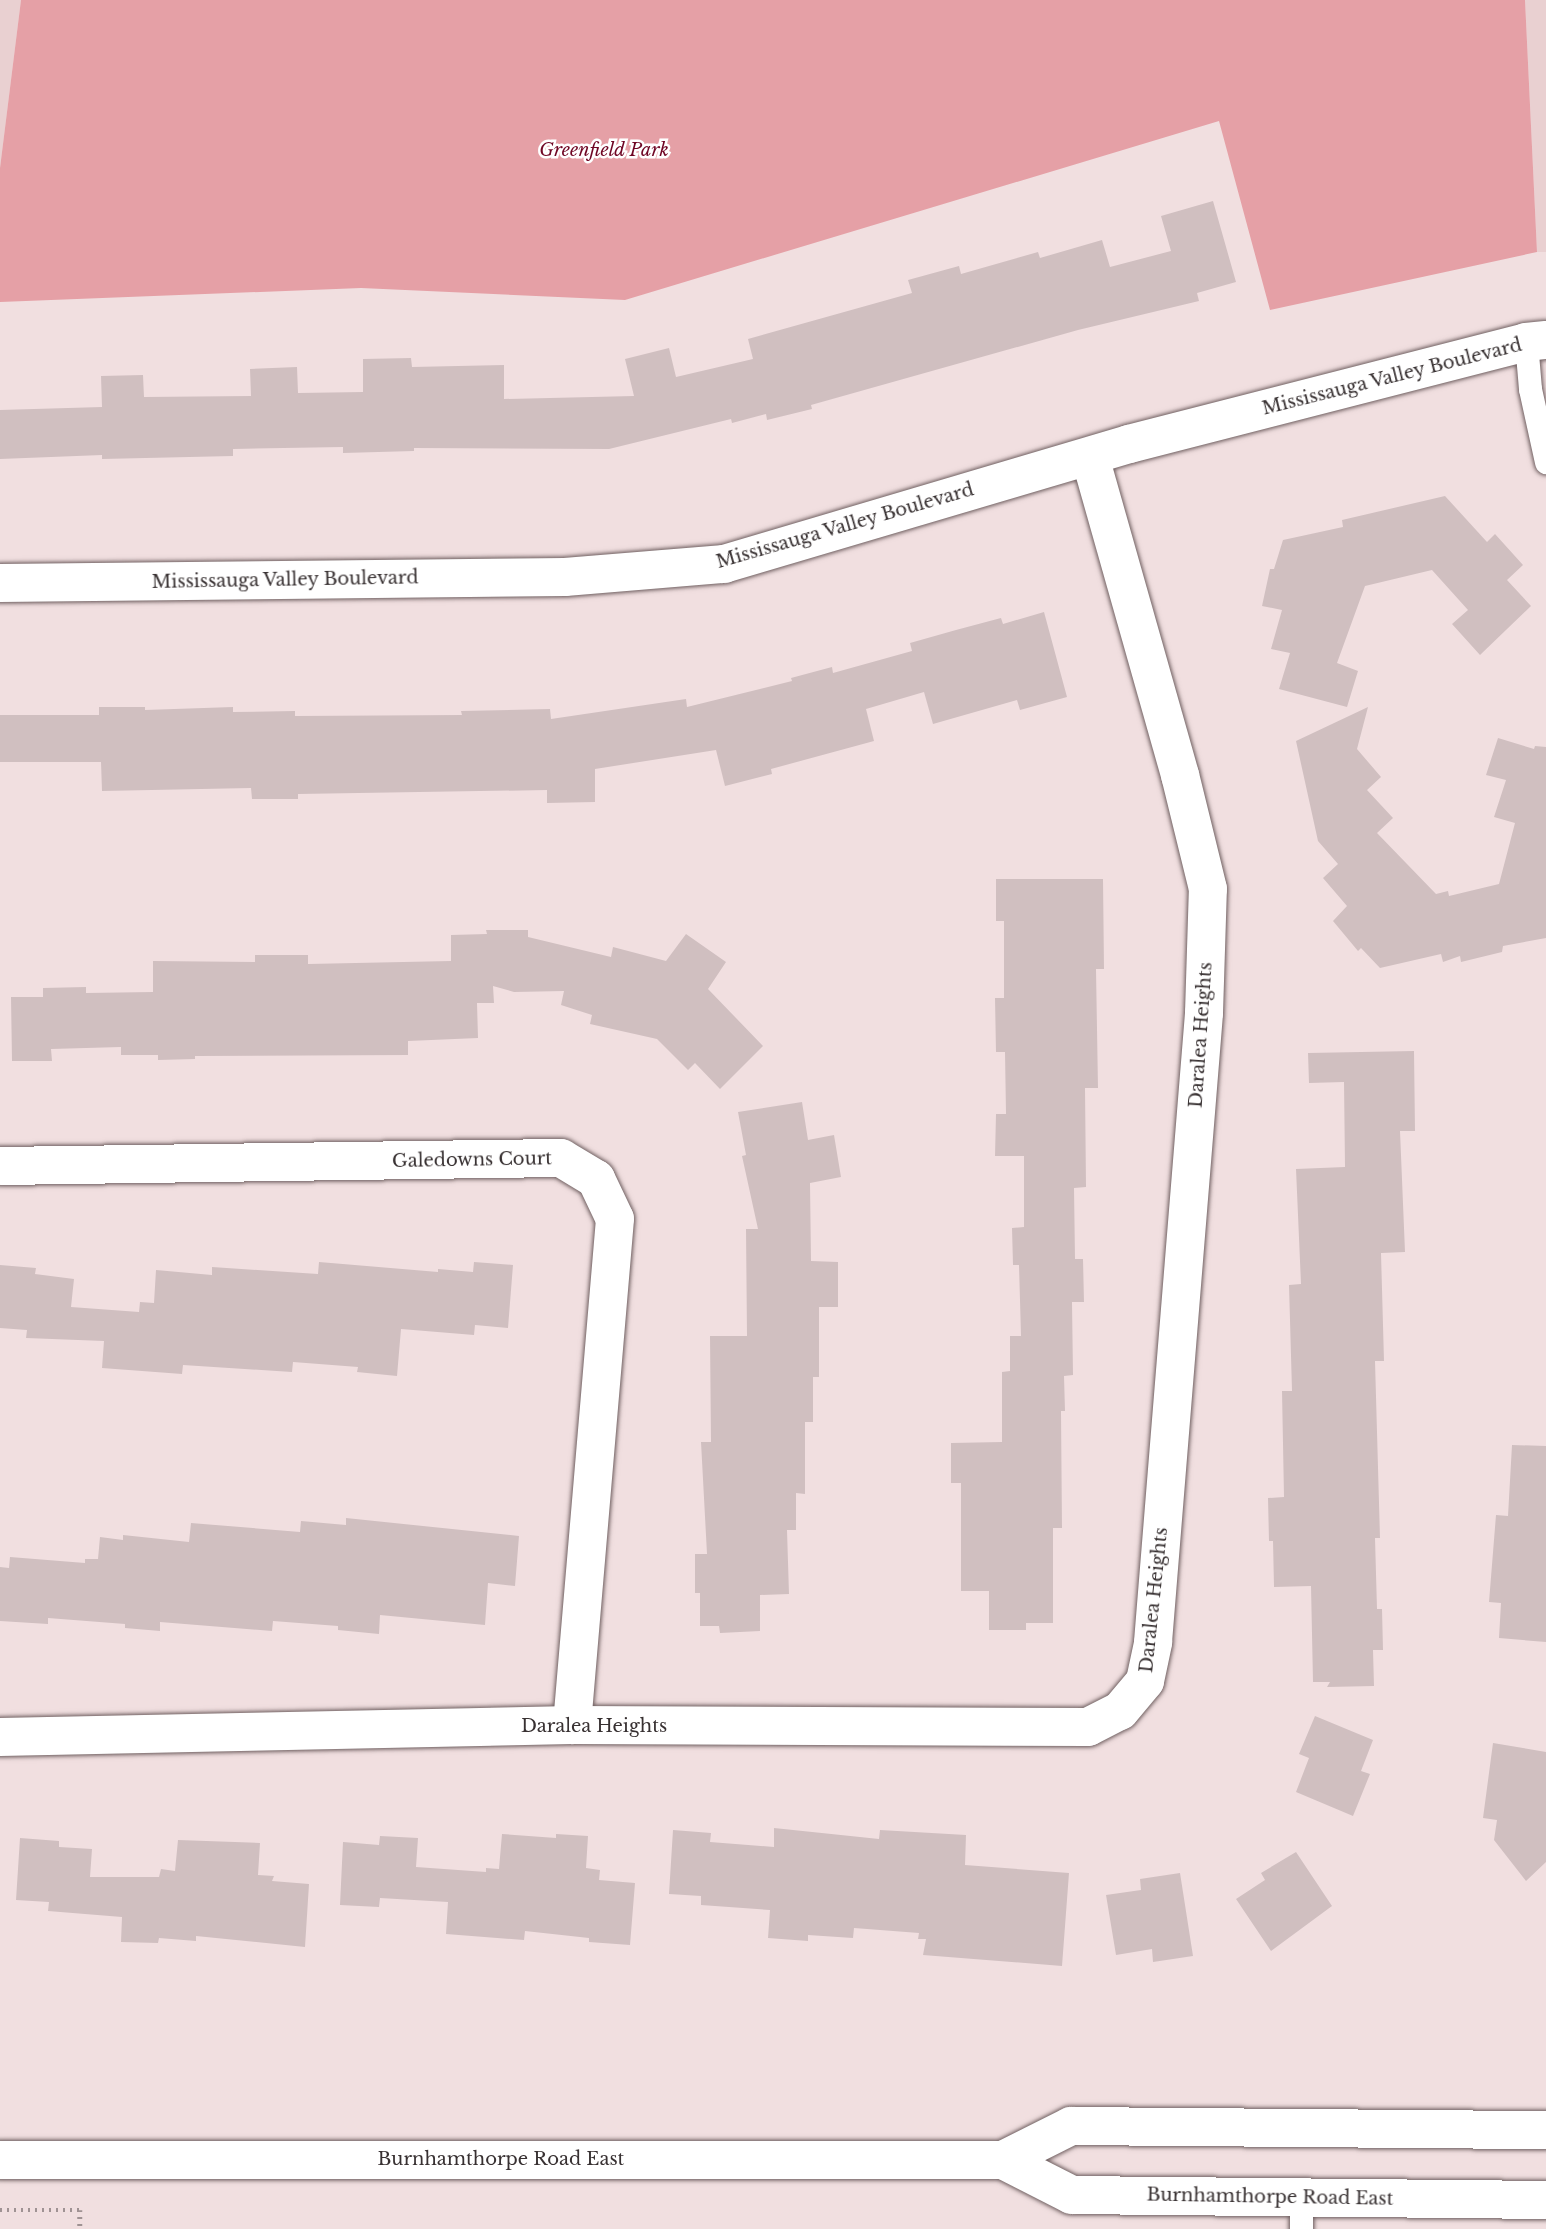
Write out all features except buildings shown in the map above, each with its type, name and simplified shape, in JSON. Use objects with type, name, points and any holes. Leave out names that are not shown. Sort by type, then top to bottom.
[{"type":"street","name":"Mississauga Valley Boulevard","points":[[0,583],[565,577],[724,564],[1090,456],[1536,341]]},
{"type":"street","name":"Daralea Heights","points":[[0,1737],[572,1725],[1088,1727],[1120,1712],[1145,1681],[1154,1629],[1203,1026],[1208,889],[1180,775],[1090,456]]},
{"type":"street","name":"Galedowns Court","points":[[0,1166],[561,1158],[596,1179],[615,1219],[572,1725]]},
{"type":"street","name":"Burnhamthorpe Road East","points":[[0,2160],[1003,2160],[1071,2126],[1546,2130]]},
{"type":"street","name":"Burnhamthorpe Road East","points":[[1003,2160],[1072,2195],[1301,2213],[1546,2200]]},
{"type":"lane","points":[[1536,341],[1530,389],[1546,462]]},
{"type":"path","points":[[0,2210],[80,2210],[80,2229]]},
{"type":"shaded area","points":[[0,0],[21,0],[0,168]]},
{"type":"shaded area","points":[[1525,0],[1546,0],[1546,252],[1537,252]]},
{"type":"green space","name":"Greenfield Park","points":[[21,0],[1525,0],[1537,252],[1270,310],[1219,121],[625,300],[361,288],[0,302],[0,168]]}]
